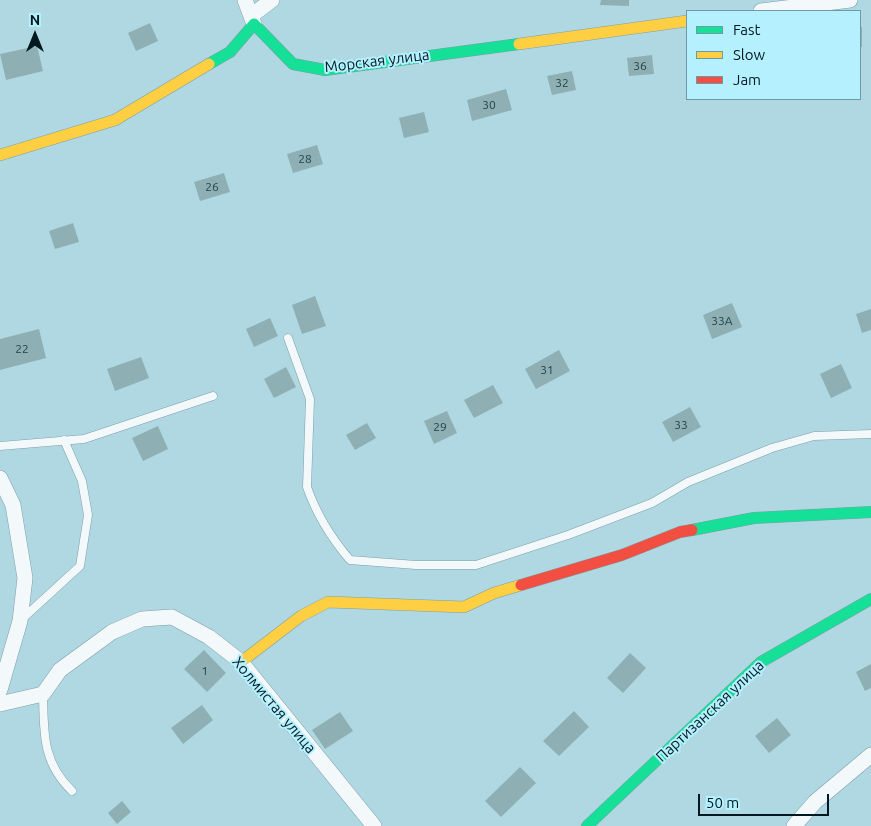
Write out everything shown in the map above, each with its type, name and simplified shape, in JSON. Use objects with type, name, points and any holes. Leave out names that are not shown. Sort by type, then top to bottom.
[{"type":"street","points":[[245,0],[252,20]]},
{"type":"street","points":[[0,155],[114,120],[230,52],[252,20],[272,0]]},
{"type":"street","points":[[769,10],[850,0]]},
{"type":"street","name":"Морская улица","points":[[252,20],[293,64],[326,70],[686,21]]},
{"type":"street","points":[[0,478],[13,505],[25,578],[20,621],[0,690]]},
{"type":"street","points":[[240,662],[301,616],[328,602],[464,607],[494,593],[622,555],[680,532],[754,518],[871,512]]},
{"type":"street","name":"Партизанская улица","points":[[587,826],[761,662],[871,599]]},
{"type":"street","name":"Холмистая улица","points":[[43,694],[60,670],[112,632],[142,619],[172,616],[209,637],[240,662],[374,826]]},
{"type":"street","points":[[0,704],[43,694]]},
{"type":"street","points":[[794,826],[815,802],[871,755]]},
{"type":"lane","points":[[288,338],[310,399],[308,487],[312,501],[337,545],[350,560],[416,565],[476,565],[568,535],[652,503],[688,482],[772,448],[814,436],[871,434]]},
{"type":"lane","points":[[0,446],[84,439],[212,396]]},
{"type":"lane","points":[[20,621],[80,566],[88,515],[82,481],[64,440]]},
{"type":"lane","points":[[43,694],[45,744],[61,780],[72,791]]},
{"type":"building","points":[[601,0],[629,0],[629,6],[600,5]]},
{"type":"building","points":[[150,23],[158,41],[136,51],[128,33]]},
{"type":"building","points":[[861,27],[862,27],[861,47]]},
{"type":"building","points":[[37,46],[43,71],[6,80],[0,54]]},
{"type":"building","points":[[652,55],[654,74],[629,76],[627,58]]},
{"type":"building","points":[[572,71],[576,90],[552,95],[547,76]]},
{"type":"building","points":[[506,89],[512,110],[472,121],[467,100]]},
{"type":"building","points":[[424,112],[429,132],[404,138],[399,118]]},
{"type":"building","points":[[317,145],[323,164],[293,173],[287,154]]},
{"type":"building","points":[[224,173],[230,192],[200,201],[194,182]]},
{"type":"building","points":[[73,223],[79,242],[55,249],[49,231]]},
{"type":"building","points":[[315,296],[326,326],[302,334],[292,305]]},
{"type":"building","points":[[732,303],[742,327],[712,339],[703,315]]},
{"type":"building","points":[[871,309],[871,330],[862,333],[856,314]]},
{"type":"building","points":[[270,318],[278,336],[254,347],[246,329]]},
{"type":"building","points":[[39,329],[46,358],[0,370],[0,339]]},
{"type":"building","points":[[559,350],[570,371],[536,389],[525,369]]},
{"type":"building","points":[[141,357],[149,378],[115,391],[107,369]]},
{"type":"building","points":[[841,364],[852,388],[831,398],[820,374]]},
{"type":"building","points":[[286,367],[296,387],[274,398],[264,379]]},
{"type":"building","points":[[493,385],[503,403],[474,418],[464,400]]},
{"type":"building","points":[[690,407],[701,427],[673,442],[662,422]]},
{"type":"building","points":[[447,411],[457,433],[434,444],[424,421]]},
{"type":"building","points":[[367,423],[376,438],[355,450],[346,435]]},
{"type":"building","points":[[158,426],[168,449],[143,461],[132,438]]},
{"type":"building","points":[[204,650],[226,673],[207,692],[184,669]]},
{"type":"building","points":[[630,653],[646,668],[623,693],[607,678]]},
{"type":"building","points":[[871,664],[871,688],[865,691],[856,672]]},
{"type":"building","points":[[202,705],[213,720],[183,744],[171,728]]},
{"type":"building","points":[[574,711],[589,727],[559,756],[543,741]]},
{"type":"building","points":[[340,712],[353,731],[325,749],[312,730]]},
{"type":"building","points":[[777,718],[791,735],[769,753],[755,736]]},
{"type":"building","points":[[520,767],[536,783],[501,817],[485,801]]},
{"type":"building","points":[[122,801],[131,812],[117,824],[108,813]]},
{"type":"traffic: fast","points":[[209,64],[230,52],[254,24],[293,64],[325,70],[519,44]]},
{"type":"traffic: fast","points":[[692,530],[754,518],[871,512]]},
{"type":"traffic: fast","points":[[587,826],[761,662],[871,599]]},
{"type":"traffic: slow","points":[[519,44],[686,21]]},
{"type":"traffic: slow","points":[[0,155],[115,120],[209,64]]},
{"type":"traffic: slow","points":[[241,662],[301,616],[328,602],[464,607],[494,593],[521,585]]},
{"type":"traffic: jam","points":[[521,585],[622,555],[680,532],[692,530]]}]
